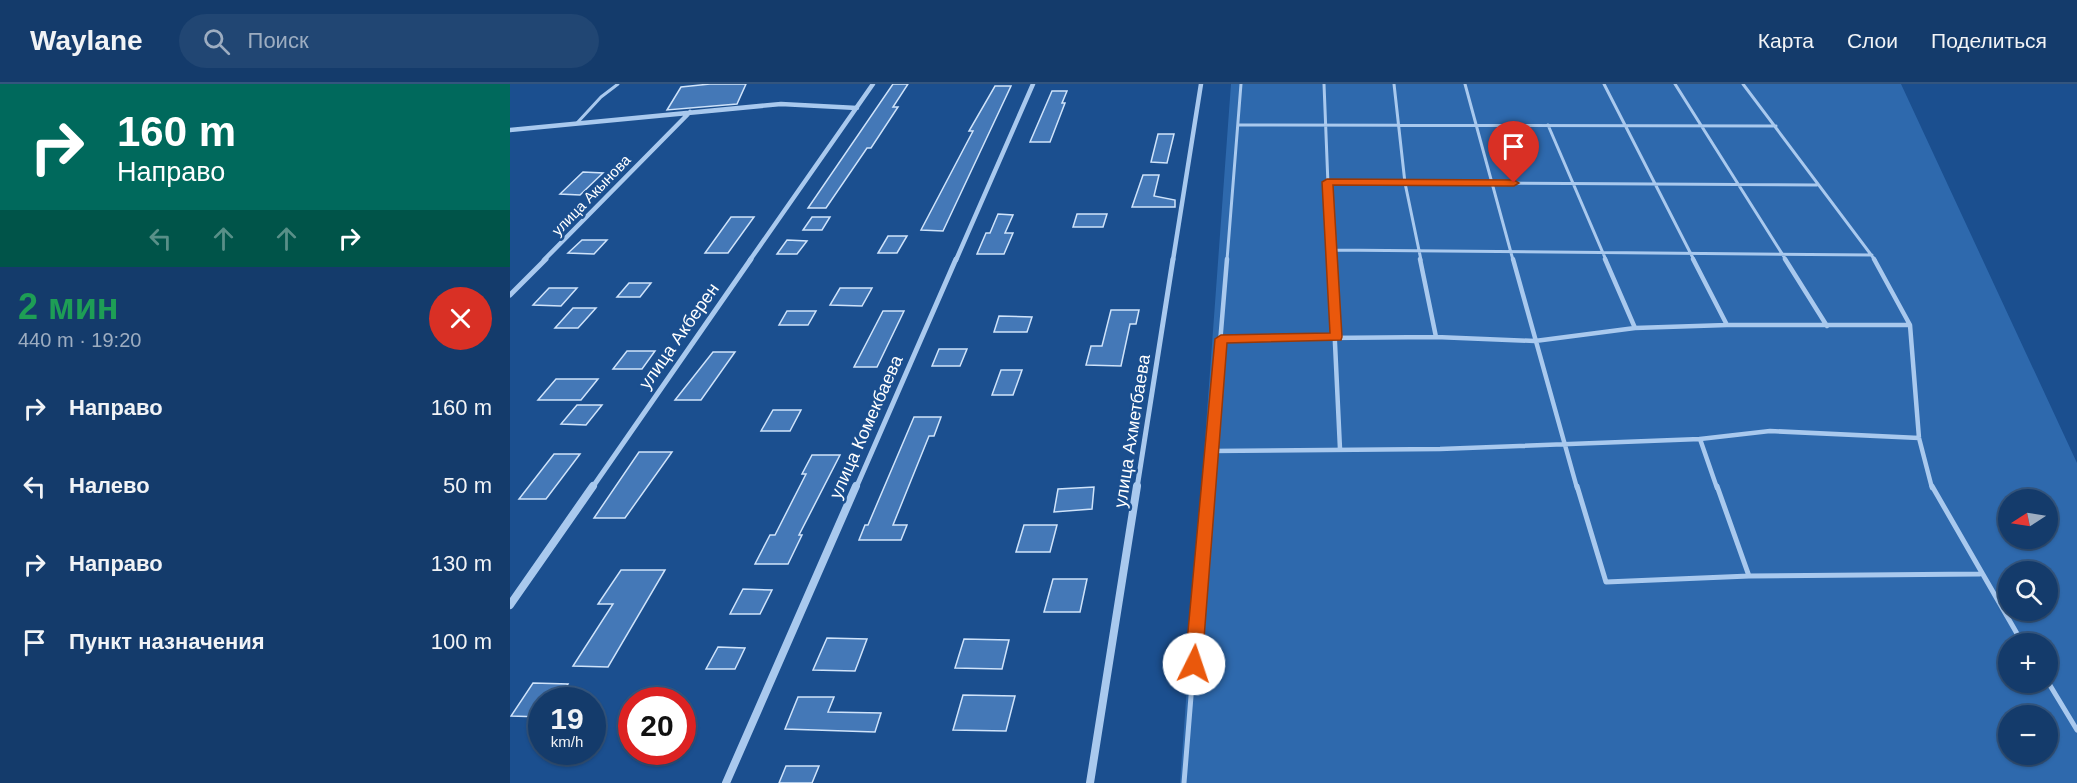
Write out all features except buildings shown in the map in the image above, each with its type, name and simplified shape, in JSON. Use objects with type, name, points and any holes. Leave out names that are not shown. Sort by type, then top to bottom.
[{"type":"street","name":"улица Акберен","points":[[510,605],[873,84]]},
{"type":"street","name":"улица Комекбаева","points":[[726,783],[1033,84]]},
{"type":"street","name":"улица Ахметбаева","points":[[1090,783],[1201,84]]},
{"type":"street","points":[[510,130],[781,104],[857,108]]},
{"type":"street","name":"улица Акынова","points":[[511,292],[690,111]]},
{"type":"lane","points":[[577,123],[601,97],[618,84]]},
{"type":"lane","points":[[1184,783],[1241,84]]},
{"type":"lane","points":[[1324,84],[1340,449]]},
{"type":"lane","points":[[1394,84],[1405,183],[1436,337]]},
{"type":"lane","points":[[1465,84],[1564,444],[1606,582],[1749,576],[1980,573]]},
{"type":"lane","points":[[1604,84],[1727,325]]},
{"type":"lane","points":[[1675,84],[1827,326]]},
{"type":"lane","points":[[1743,84],[1872,255],[1910,325],[1919,438],[1933,492],[2016,633]]},
{"type":"lane","points":[[1238,125],[1776,126]]},
{"type":"lane","points":[[1548,126],[1635,328]]},
{"type":"lane","points":[[1327,182],[1817,185]]},
{"type":"lane","points":[[1331,250],[1420,253],[1512,251],[1872,255]]},
{"type":"lane","points":[[1221,339],[1436,337],[1535,341],[1635,328],[1727,325],[1910,325]]},
{"type":"lane","points":[[1210,451],[1564,444],[1700,439],[1770,431],[1919,438]]},
{"type":"lane","points":[[1700,439],[1749,576]]},
{"type":"lane","points":[[2055,693],[2077,730]]},
{"type":"shaded area","points":[[1231,84],[1901,84],[2077,463],[2077,783],[1180,783]]},
{"type":"route","points":[[1194,664],[1221,339],[1336,337],[1327,182],[1514,183]]}]
